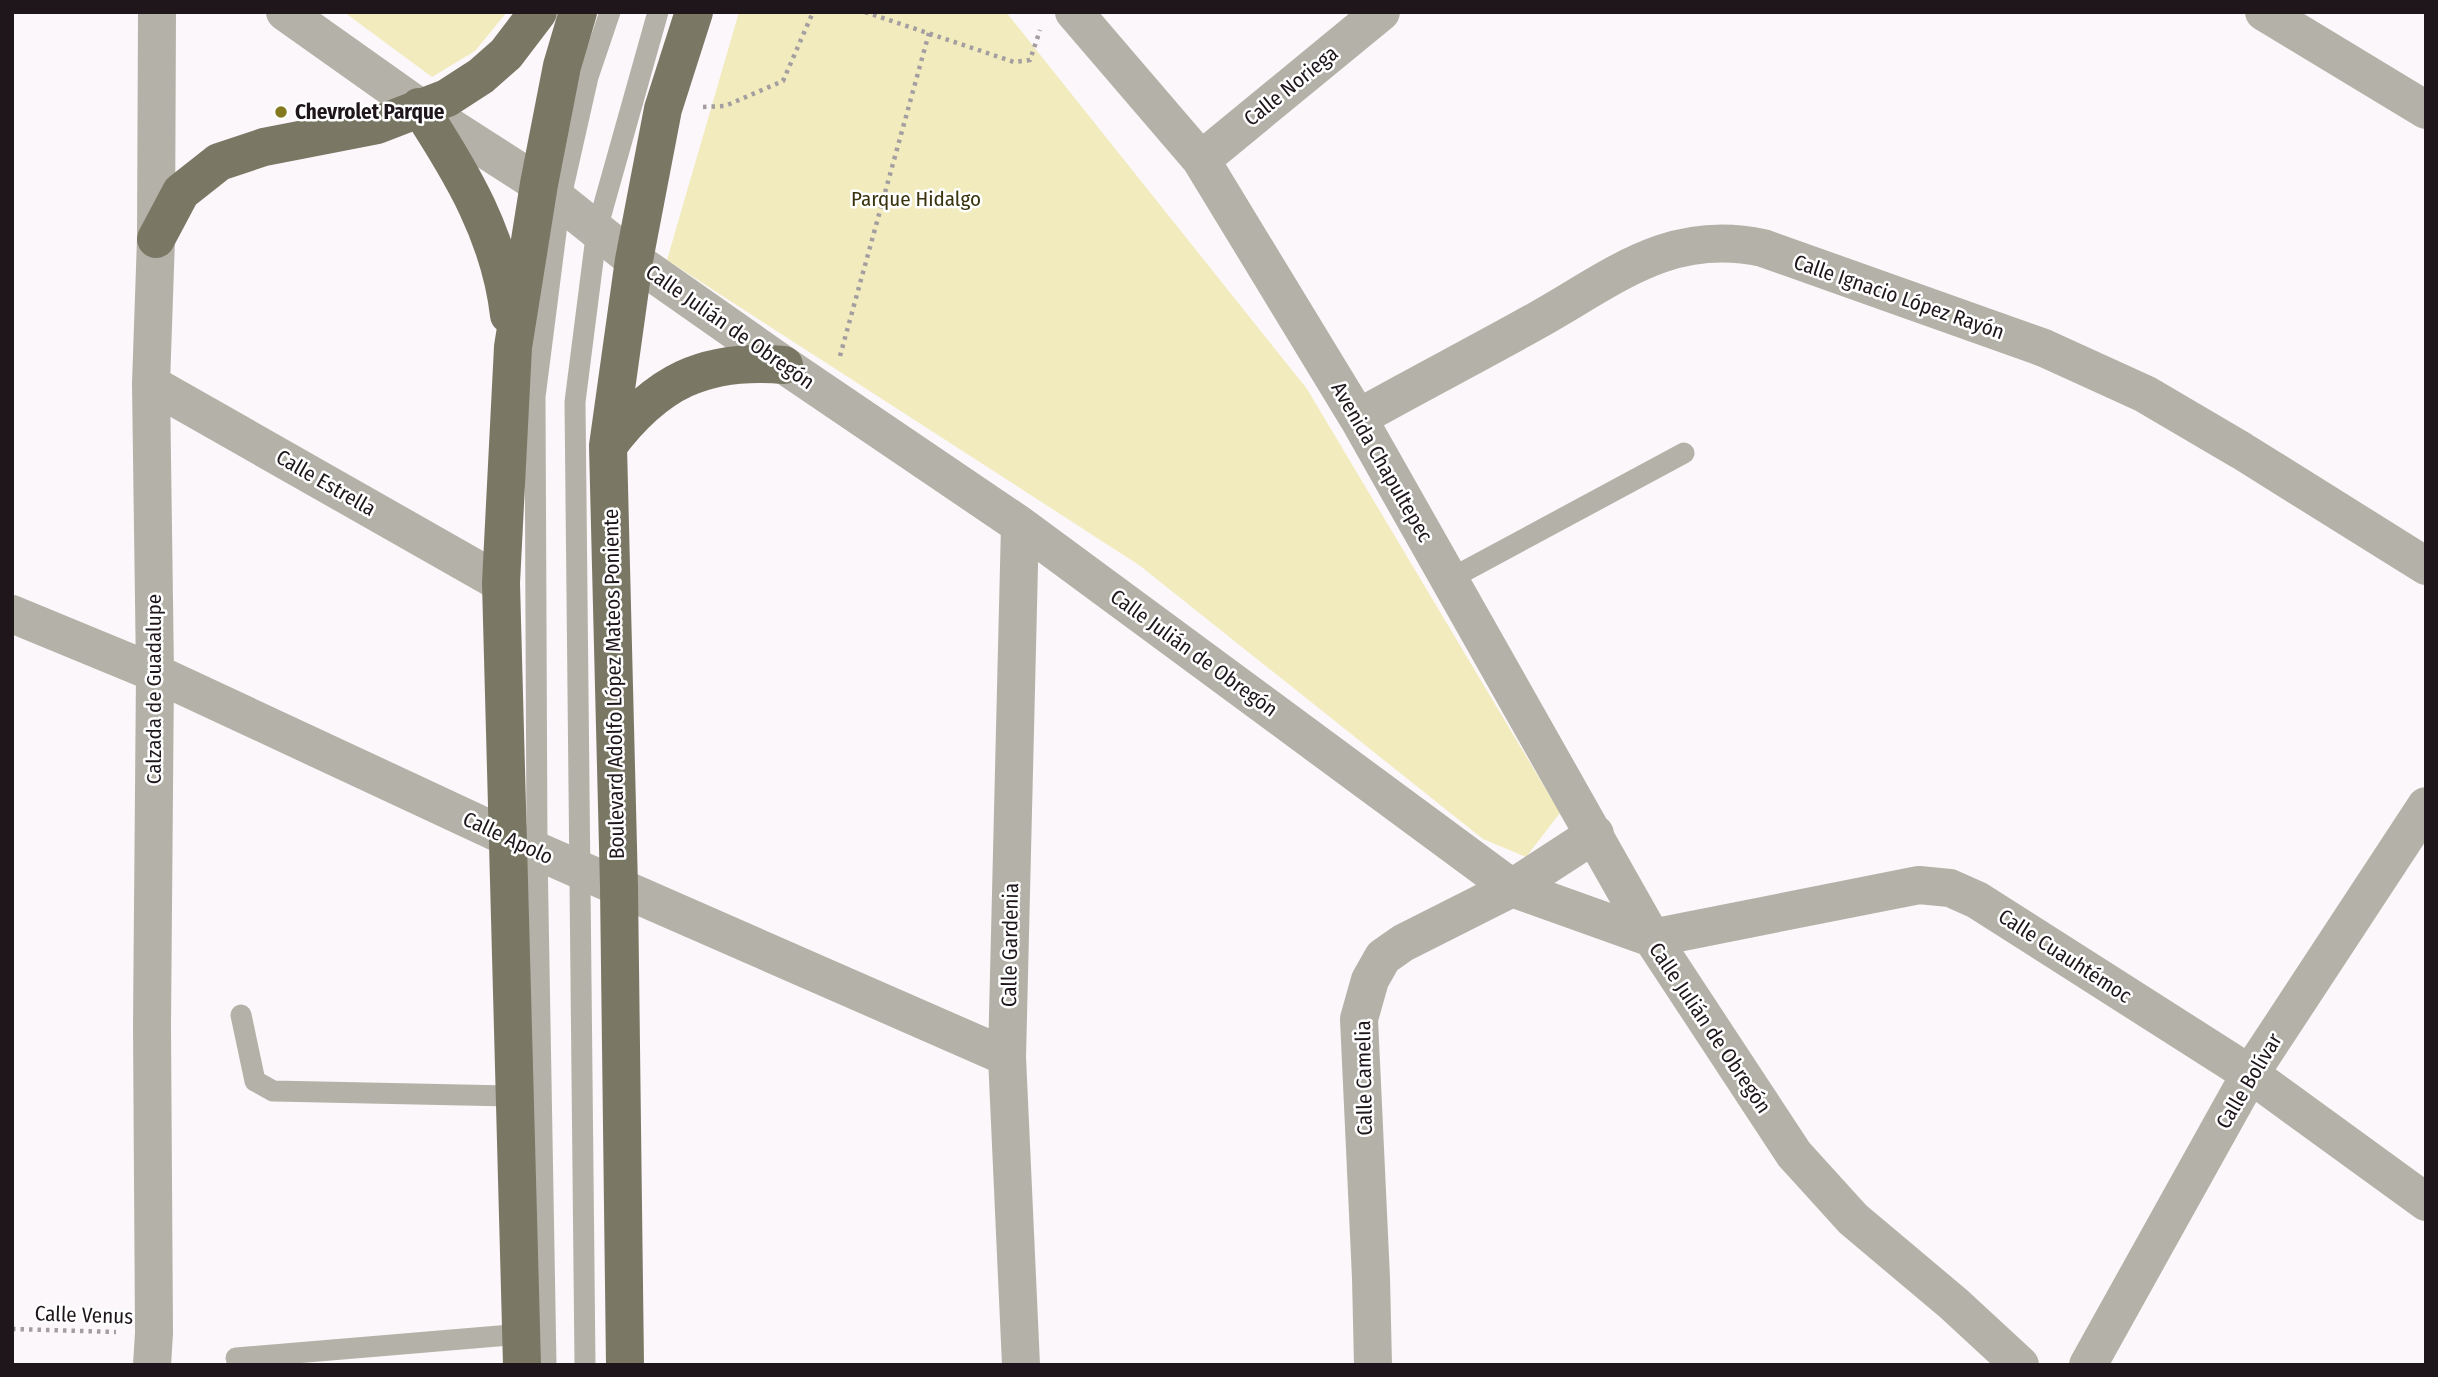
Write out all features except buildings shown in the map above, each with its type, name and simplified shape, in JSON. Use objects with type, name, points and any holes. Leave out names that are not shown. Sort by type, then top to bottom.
[{"type":"main road","points":[[156,239],[181,192],[219,162],[264,148],[377,125],[447,98],[481,76],[506,54],[538,12]]},
{"type":"main road","points":[[513,347],[550,192],[562,66],[578,12]]},
{"type":"main road","name":"Boulevard Adolfo López Mateos Poniente","points":[[625,1365],[619,887],[608,446],[634,260],[663,109],[694,12]]},
{"type":"main road","points":[[419,107],[475,198],[494,246],[507,296],[513,347],[501,583],[523,845],[516,1096],[522,1349]]},
{"type":"main road","points":[[608,446],[626,422],[647,402],[697,373],[725,365],[784,365]]},
{"type":"street","name":"Calzada de Guadalupe","points":[[153,1349],[155,673],[151,384],[156,239],[157,12]]},
{"type":"street","name":"Calle Julián de Obregón","points":[[285,12],[419,107],[550,192],[634,260],[1020,525],[1512,888],[1652,938],[1794,1154],[1853,1219],[1954,1304],[2020,1365]]},
{"type":"street","name":"Calle Noriega","points":[[1201,160],[1381,12]]},
{"type":"street","points":[[2264,12],[2426,110]]},
{"type":"street","name":"Avenida Chapultepec","points":[[1057,18],[1201,160],[1358,418],[1652,938]]},
{"type":"street","name":"Calle Ignacio López Rayón","points":[[1358,418],[1537,321],[1632,264],[1672,250],[1714,243],[1736,243],[1763,248],[2044,348],[2145,394],[2426,566]]},
{"type":"street","name":"Calle Estrella","points":[[151,384],[501,583]]},
{"type":"street","name":"Calle Gardenia","points":[[1020,525],[1007,1057],[1021,1365]]},
{"type":"street","name":"Calle Apolo","points":[[12,614],[155,673],[523,845],[1007,1057]]},
{"type":"street","name":"Calle Bolívar","points":[[2088,1365],[2250,1074],[2426,806]]},
{"type":"street","name":"Calle Camelia","points":[[1373,1365],[1359,1019],[1370,980],[1383,957],[1403,943],[1512,888],[1595,834]]},
{"type":"street","name":"Calle Cuauhtémoc","points":[[1652,938],[1919,886],[1950,888],[1977,900],[2250,1074],[2426,1202]]},
{"type":"lane","points":[[546,1365],[523,845],[535,397],[550,192],[610,12]]},
{"type":"lane","points":[[586,1365],[575,402],[597,229],[658,12]]},
{"type":"lane","points":[[1450,579],[1684,453]]},
{"type":"lane","points":[[241,1015],[255,1081],[273,1091],[516,1096]]},
{"type":"lane","points":[[236,1358],[522,1349]]},
{"type":"path","points":[[663,109],[725,106],[783,81],[813,12]]},
{"type":"path","points":[[865,12],[1014,62],[1030,60],[1057,18]]},
{"type":"path","points":[[830,396],[929,33]]},
{"type":"path","name":"Calle Venus","points":[[12,1329],[153,1349]]},
{"type":"green space","points":[[344,12],[507,12],[475,51],[432,77]]},
{"type":"green space","name":"Parque Hidalgo","points":[[739,12],[1006,12],[1307,389],[1560,813],[1526,857],[1483,839],[1139,565],[667,260]]},
{"type":"place","name":"Chevrolet Parque","points":[[281,112]]}]
